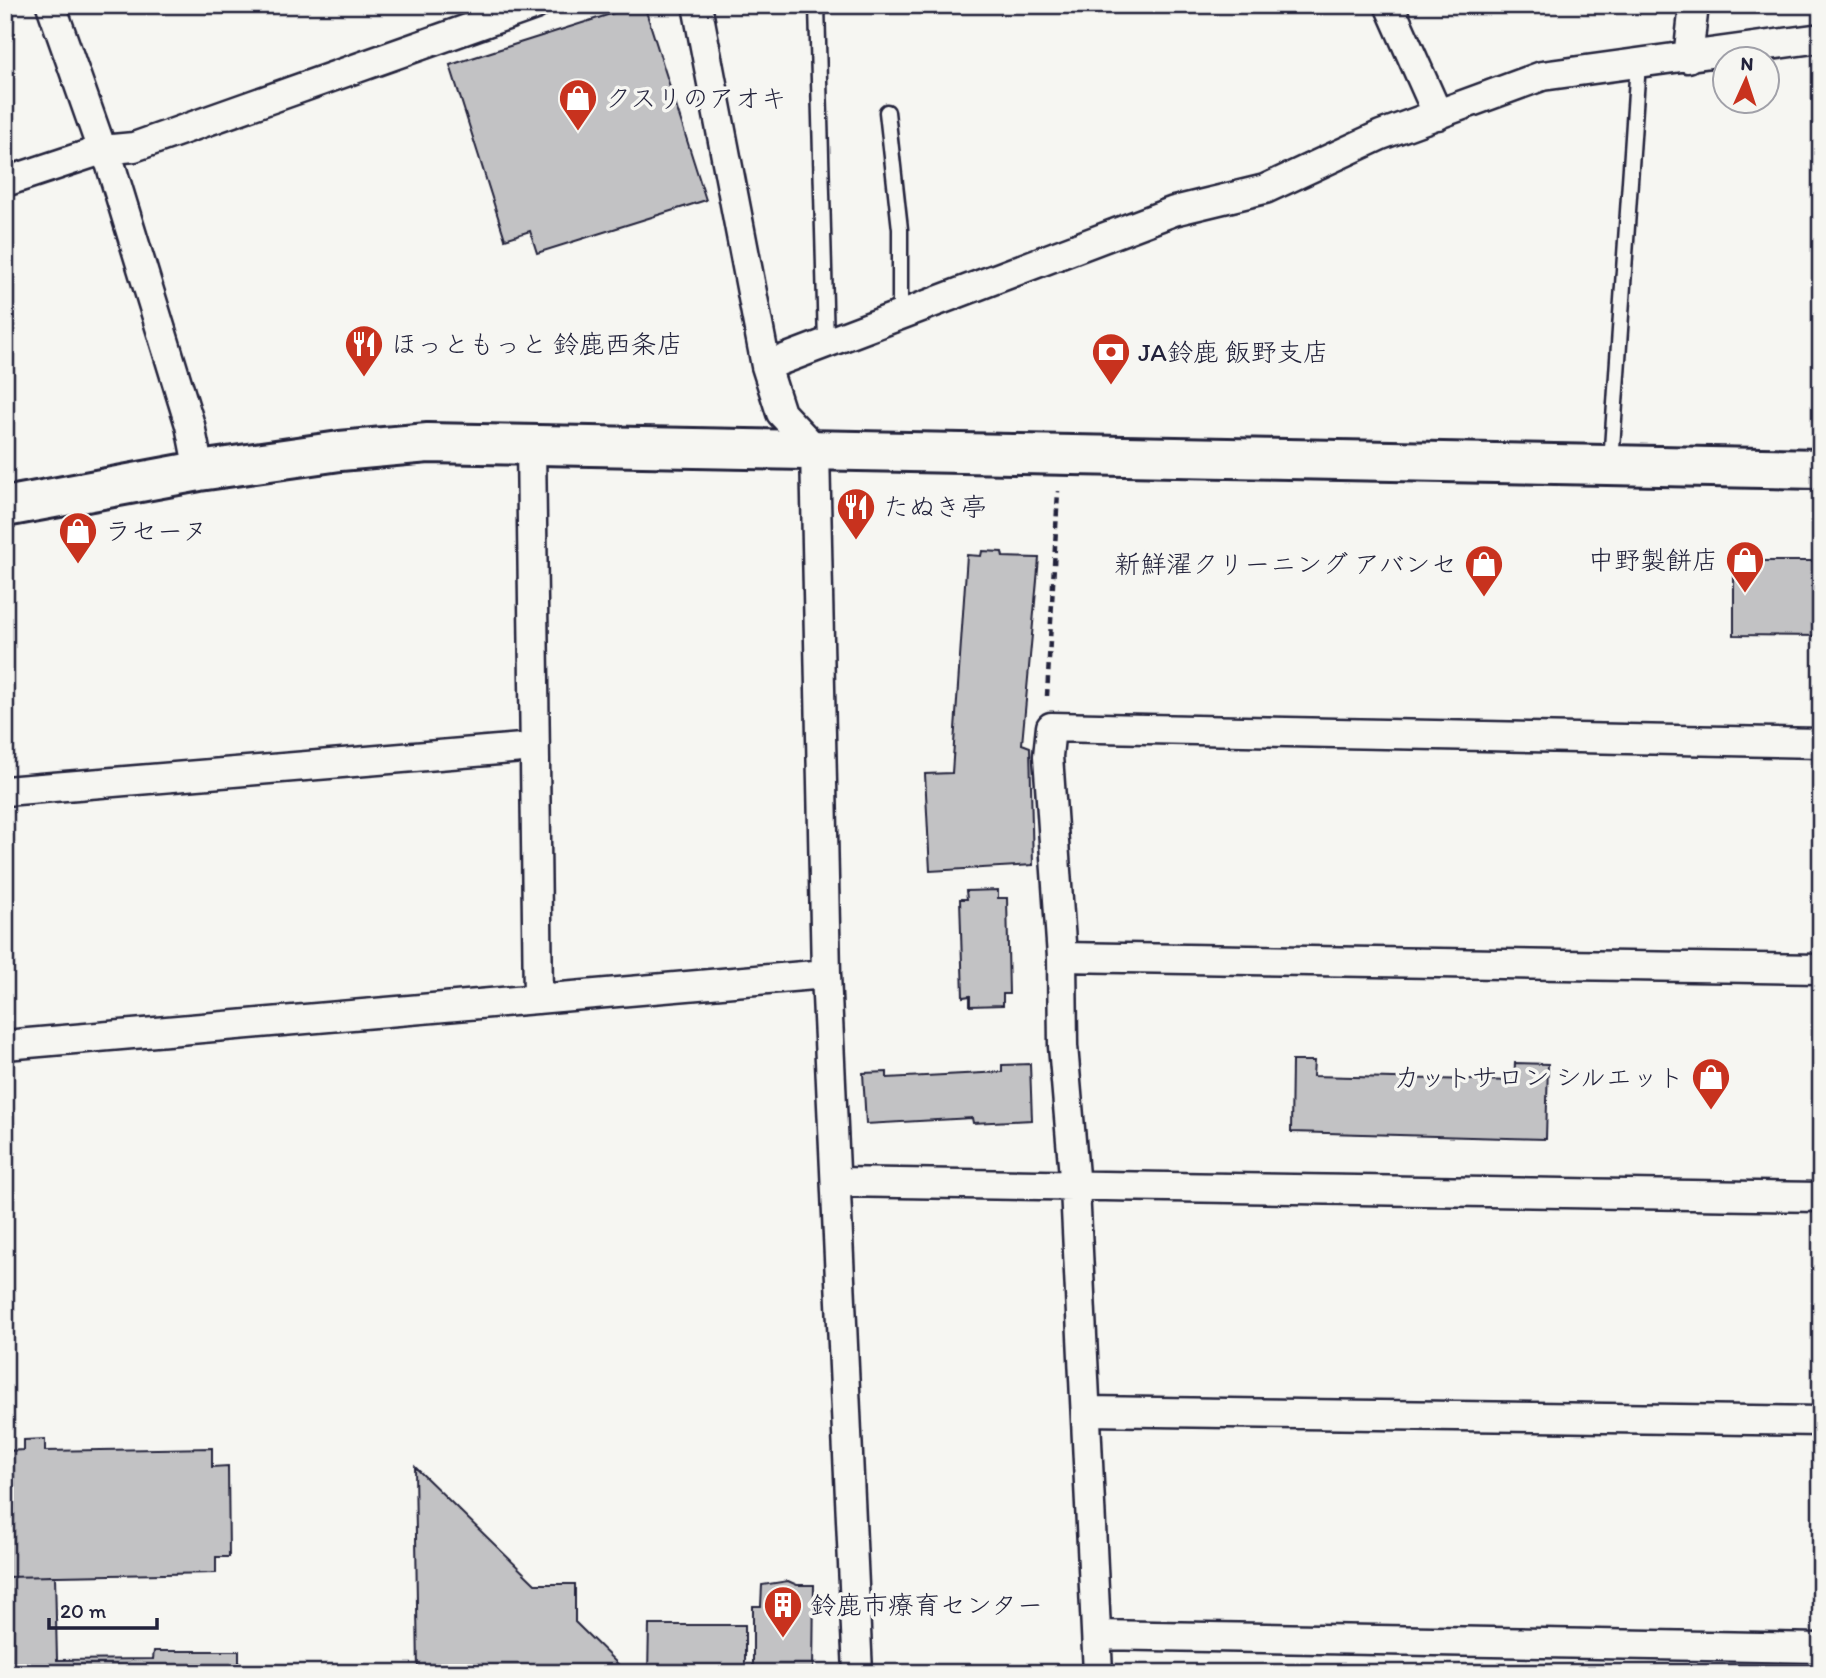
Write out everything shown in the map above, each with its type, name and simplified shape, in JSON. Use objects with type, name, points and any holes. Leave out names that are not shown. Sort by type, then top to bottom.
[{"type":"street","points":[[51,5],[102,150],[110,163],[186,412],[199,471]]},
{"type":"street","points":[[5,182],[102,150],[134,147],[535,5]]},
{"type":"street","points":[[697,5],[766,366],[781,413],[815,449],[826,974],[858,1673]]},
{"type":"street","points":[[1389,5],[1438,115]]},
{"type":"street","points":[[1688,58],[1694,5]]},
{"type":"street","points":[[766,366],[1174,211],[1265,189],[1381,135],[1542,76],[1821,38]]},
{"type":"street","points":[[5,507],[199,471],[340,451],[428,443],[1821,468]]},
{"type":"street","points":[[531,443],[538,999]]},
{"type":"street","points":[[1098,1673],[1075,1188],[1063,1046],[1062,957],[1048,756],[1051,727],[1821,743]]},
{"type":"street","points":[[5,791],[534,747]]},
{"type":"street","points":[[1062,957],[1821,969]]},
{"type":"street","points":[[5,1045],[826,974]]},
{"type":"street","points":[[835,1182],[1075,1188],[1821,1198]]},
{"type":"street","points":[[1087,1411],[1821,1422]]},
{"type":"street","points":[[1097,1635],[1821,1648]]},
{"type":"lane","points":[[817,5],[826,343]]},
{"type":"lane","points":[[1611,465],[1639,63]]},
{"type":"lane","points":[[887,112],[900,229],[900,315]]},
{"type":"path","points":[[1051,727],[1046,715],[1058,484]]},
{"type":"building","name":"クスリのアオキ","points":[[644,5],[706,200],[537,253],[530,231],[505,239],[450,65]]},
{"type":"building","points":[[982,551],[1002,552],[1003,557],[1039,558],[1022,744],[1030,747],[1033,865],[930,871],[925,774],[952,773],[967,555],[981,556]]},
{"type":"building","points":[[1734,561],[1821,561],[1821,636],[1734,635]]},
{"type":"building","points":[[998,890],[998,898],[1007,898],[1009,994],[1003,994],[1003,1005],[970,1006],[970,996],[963,997],[960,899],[967,899],[966,891]]},
{"type":"building","points":[[1292,1061],[1314,1061],[1313,1076],[1514,1081],[1515,1063],[1548,1064],[1546,1139],[1291,1132]]},
{"type":"building","points":[[1030,1064],[1032,1120],[973,1123],[972,1118],[866,1124],[863,1073],[887,1072],[887,1078],[1002,1072],[1002,1065]]},
{"type":"building","points":[[45,1439],[45,1451],[212,1448],[212,1467],[228,1466],[229,1557],[216,1557],[216,1573],[5,1577],[5,1451],[24,1450],[24,1440]]},
{"type":"building","points":[[415,1467],[535,1584],[575,1584],[575,1622],[627,1673],[418,1673]]},
{"type":"building","points":[[55,1576],[57,1660],[153,1659],[154,1651],[239,1651],[239,1673],[5,1673],[5,1577]]},
{"type":"building","name":"鈴鹿市療育センター","points":[[788,1581],[797,1585],[814,1585],[813,1673],[753,1673],[753,1606],[761,1606],[762,1585]]},
{"type":"building","points":[[649,1625],[745,1625],[745,1673],[648,1673]]},
{"type":"place","name":"クスリのアオキ","points":[[578,132]]},
{"type":"place","name":"ほっともっと 鈴鹿西条店","points":[[364,378]]},
{"type":"place","name":"JA鈴鹿 飯野支店","points":[[1111,386]]},
{"type":"place","name":"たぬき亭","points":[[856,541]]},
{"type":"place","name":"ラセーヌ","points":[[78,565]]},
{"type":"place","name":"中野製餅店","points":[[1745,594]]},
{"type":"place","name":"新鮮濯クリーニング アバンセ","points":[[1484,598]]},
{"type":"place","name":"カットサロン シルエット","points":[[1711,1111]]},
{"type":"place","name":"鈴鹿市療育センター","points":[[783,1639]]}]
